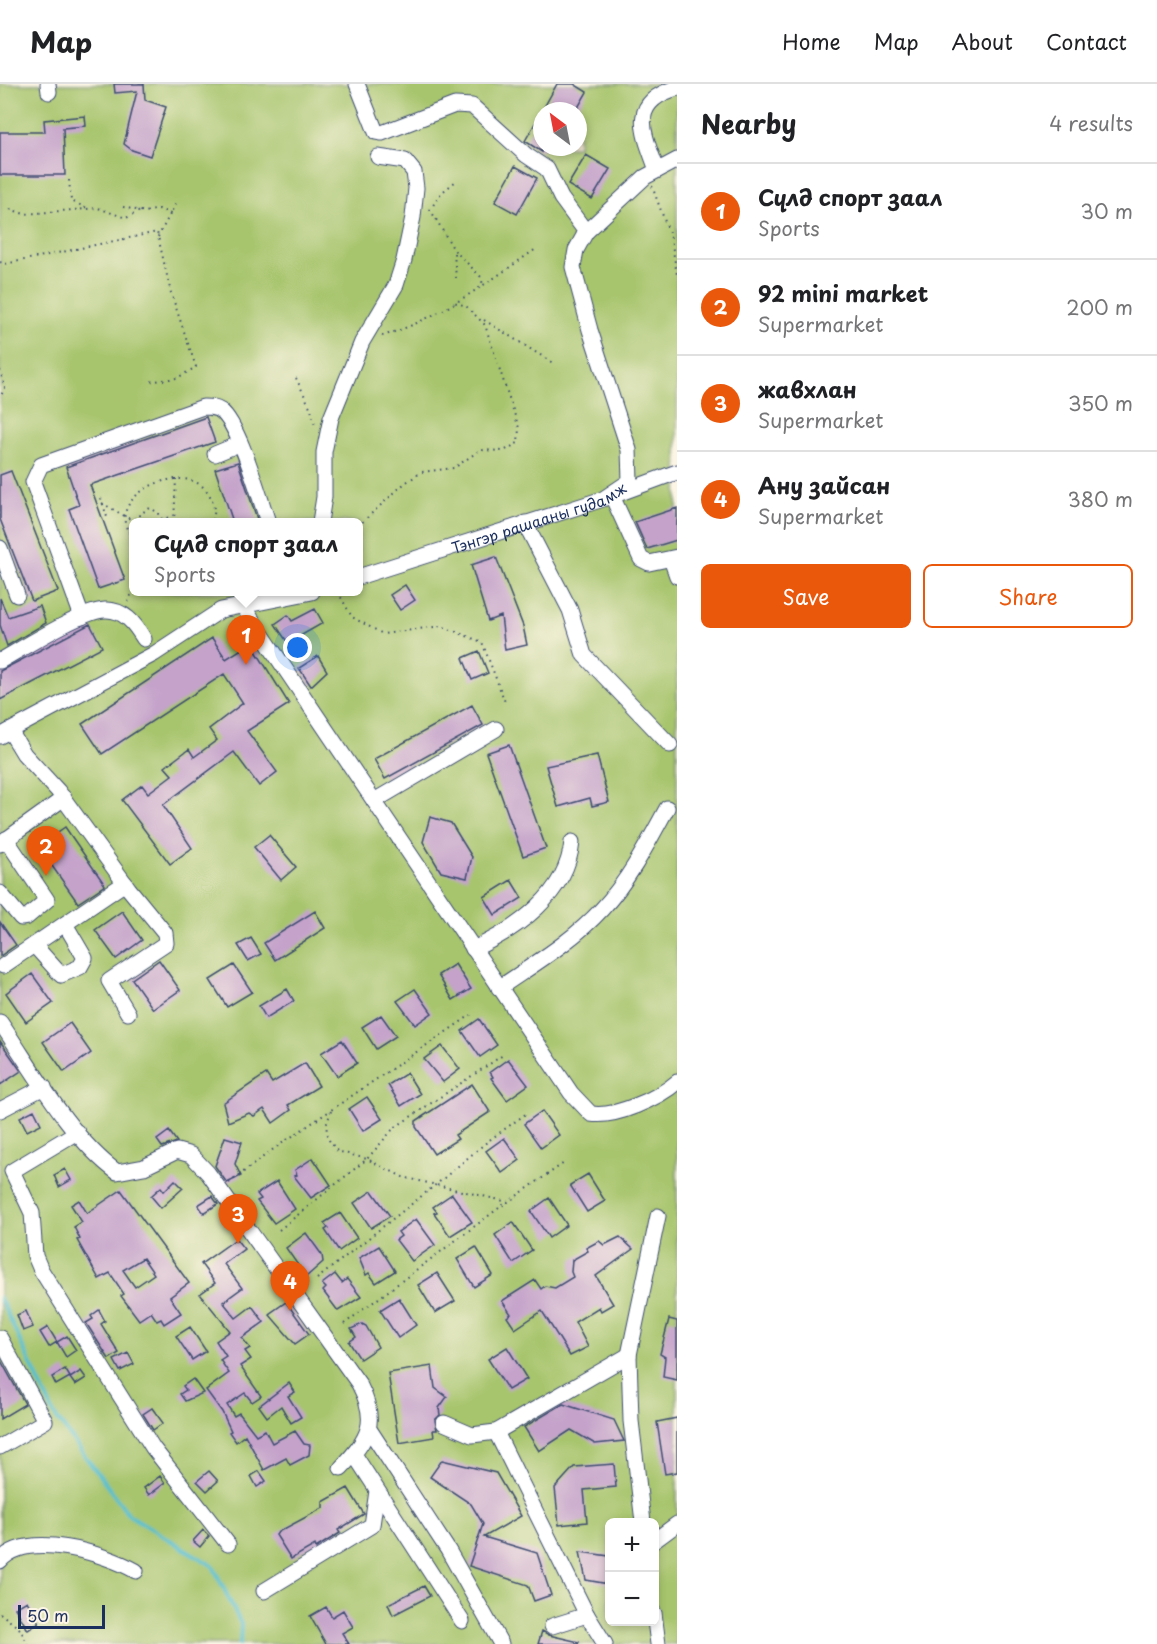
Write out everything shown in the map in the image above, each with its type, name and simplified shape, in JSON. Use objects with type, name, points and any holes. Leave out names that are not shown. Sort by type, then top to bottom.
[{"type":"street","points":[[357,84],[376,132],[382,133],[454,105],[472,106],[526,155],[547,170],[561,198],[586,232]]},
{"type":"street","points":[[651,174],[644,115],[647,104],[660,88],[677,88]]},
{"type":"street","points":[[321,518],[324,497],[324,452],[331,418],[362,342],[396,285],[413,217],[416,188],[414,172],[405,161],[378,157]]},
{"type":"street","name":"Тэнгэр рашааны гудамж","points":[[363,575],[612,496],[630,481],[629,450],[576,284],[573,267],[576,250],[586,232],[651,174],[677,160]]},
{"type":"street","points":[[82,618],[33,482],[38,469],[56,459],[203,408],[212,408],[225,415],[239,444],[267,518]]},
{"type":"street","points":[[215,454],[239,444]]},
{"type":"street","points":[[677,472],[612,496],[641,559],[649,563],[674,558],[677,576]]},
{"type":"street","points":[[525,523],[570,610],[584,655],[670,745]]},
{"type":"street","points":[[0,548],[17,595]]},
{"type":"street","points":[[128,1013],[109,981],[166,943],[167,938],[125,884],[64,798],[5,734],[154,654],[220,610],[289,596]]},
{"type":"street","points":[[242,604],[571,1093],[591,1114],[599,1116],[621,1111],[662,1092],[677,1082]]},
{"type":"street","points":[[0,661],[82,618],[105,610],[123,615],[134,622],[144,639]]},
{"type":"street","points":[[374,801],[496,729]]},
{"type":"street","points":[[0,893],[21,918],[27,917],[47,900],[3,842],[64,798]]},
{"type":"street","points":[[499,988],[550,953],[602,910],[638,861],[667,808]]},
{"type":"street","points":[[473,949],[500,937],[528,916],[541,902],[562,877],[570,858],[572,842]]},
{"type":"street","points":[[3,966],[125,884]]},
{"type":"street","points":[[34,945],[61,975],[80,967],[85,958],[84,952],[65,924]]},
{"type":"street","points":[[0,1022],[77,1132],[106,1164],[117,1172],[144,1167],[177,1150],[191,1155],[219,1189],[229,1207],[359,1384],[370,1404],[369,1429],[354,1454],[341,1468]]},
{"type":"street","points":[[0,1110],[44,1087]]},
{"type":"street","points":[[77,1132],[12,1171],[32,1213],[35,1256],[41,1270],[153,1448],[228,1544]]},
{"type":"street","points":[[643,1518],[631,1421],[629,1355],[658,1216]]},
{"type":"street","points":[[0,1338],[45,1421],[2,1443]]},
{"type":"street","points":[[444,1423],[472,1434],[496,1432],[629,1355]]},
{"type":"street","points":[[369,1429],[448,1550],[501,1644]]},
{"type":"street","points":[[496,1432],[587,1615],[605,1644]]},
{"type":"street","points":[[354,1454],[462,1621]]},
{"type":"street","points":[[264,1591],[372,1525],[377,1491]]},
{"type":"street","points":[[659,1537],[677,1524]]},
{"type":"street","points":[[0,1561],[4,1556],[31,1547],[70,1547],[117,1560],[136,1571]]},
{"type":"street","points":[[552,1626],[587,1615]]},
{"type":"street","points":[[656,1626],[658,1644]]},
{"type":"path","points":[[651,174],[671,238],[677,275]]},
{"type":"path","points":[[69,180],[70,199],[87,209]]},
{"type":"path","points":[[427,214],[441,193],[456,182]]},
{"type":"path","points":[[158,237],[176,203]]},
{"type":"path","points":[[123,207],[140,211],[159,209],[171,213]]},
{"type":"path","points":[[10,209],[24,214],[98,208],[126,218],[140,211]]},
{"type":"path","points":[[430,209],[454,250],[481,278],[483,286]]},
{"type":"path","points":[[0,262],[4,264],[157,232],[171,293],[196,367],[177,378],[148,382]]},
{"type":"path","points":[[362,342],[398,331],[454,302],[483,286],[536,249]]},
{"type":"path","points":[[454,250],[456,278]]},
{"type":"path","points":[[454,302],[463,304],[553,363]]},
{"type":"path","points":[[363,521],[405,483],[422,472],[454,468],[480,450],[504,451],[518,443],[519,428],[487,330],[479,316]]},
{"type":"path","points":[[0,370],[4,388],[0,397]]},
{"type":"path","points":[[296,378],[311,410],[324,452]]},
{"type":"path","points":[[174,518],[176,479]]},
{"type":"path","points":[[129,532],[126,529],[124,516],[135,495],[154,484],[176,479],[197,482],[208,492],[214,511],[213,518]]},
{"type":"path","points":[[101,498],[106,517]]},
{"type":"path","points":[[102,503],[130,518]]},
{"type":"path","points":[[139,518],[140,513],[150,508],[159,513],[160,518]]},
{"type":"path","points":[[341,596],[352,617],[377,632],[389,634],[441,626],[482,642],[505,702]]},
{"type":"path","points":[[219,1189],[471,1015]]},
{"type":"path","points":[[279,1230],[367,1159],[394,1128],[503,1055]]},
{"type":"path","points":[[331,1111],[326,1126],[328,1140],[337,1151],[367,1159],[403,1177],[508,1202]]},
{"type":"path","points":[[317,1279],[438,1184],[488,1141],[527,1113]]},
{"type":"path","points":[[344,1324],[564,1163]]},
{"type":"path","points":[[0,1613],[20,1629],[28,1644]]},
{"type":"green space","points":[[0,84],[677,84],[677,1644],[0,1644]]},
{"type":"building","points":[[114,84],[144,84],[145,100],[166,107],[150,156],[132,150],[124,144],[137,91],[115,93]]},
{"type":"building","points":[[557,84],[574,84],[587,92],[581,102],[547,102]]},
{"type":"building","points":[[85,116],[86,126],[63,128],[65,175],[0,175],[0,132],[45,132],[44,120]]},
{"type":"building","points":[[533,127],[533,146],[525,141]]},
{"type":"building","points":[[585,156],[610,169],[592,199],[568,185]]},
{"type":"building","points":[[515,166],[537,178],[517,214],[495,202]]},
{"type":"building","points":[[206,417],[215,442],[90,485],[125,580],[98,589],[69,509],[79,505],[66,467]]},
{"type":"building","points":[[238,462],[257,518],[232,518],[215,469]]},
{"type":"building","points":[[11,471],[58,591],[32,601],[0,519],[0,475]]},
{"type":"building","points":[[677,508],[677,540],[647,549],[635,522]]},
{"type":"building","points":[[496,557],[523,626],[527,645],[505,650],[501,616],[488,621],[471,565]]},
{"type":"building","points":[[405,585],[415,600],[400,610],[390,595]]},
{"type":"building","points":[[0,598],[8,617],[40,606],[46,623],[7,646],[0,625]]},
{"type":"building","points":[[315,609],[323,623],[288,643],[275,624],[288,615],[292,621]]},
{"type":"building","points":[[90,624],[102,647],[0,700],[0,671]]},
{"type":"building","points":[[212,638],[226,659],[251,643],[289,704],[247,731],[277,772],[259,786],[234,752],[163,805],[192,848],[170,864],[122,800],[142,785],[148,793],[172,775],[165,767],[189,749],[194,757],[217,740],[209,729],[243,703],[224,674],[102,754],[82,724]]},
{"type":"building","points":[[479,651],[488,673],[472,680],[463,658]]},
{"type":"building","points":[[318,656],[327,671],[311,686],[299,668]]},
{"type":"building","points":[[472,705],[483,725],[385,779],[374,759]]},
{"type":"building","points":[[509,745],[546,848],[523,856],[486,753]]},
{"type":"building","points":[[597,755],[609,802],[592,806],[590,798],[558,807],[546,766]]},
{"type":"building","points":[[430,817],[451,823],[472,857],[467,878],[441,872],[423,842]]},
{"type":"building","points":[[65,827],[105,885],[78,903],[38,846]]},
{"type":"building","points":[[269,835],[296,867],[281,880],[254,847]]},
{"type":"building","points":[[511,880],[522,898],[495,915],[484,897]]},
{"type":"building","points":[[122,911],[142,940],[116,959],[95,930]]},
{"type":"building","points":[[315,911],[325,928],[275,960],[264,943]]},
{"type":"building","points":[[0,922],[16,945],[0,956]]},
{"type":"building","points":[[251,938],[261,954],[248,961],[238,945]]},
{"type":"building","points":[[159,960],[180,990],[153,1009],[132,979]]},
{"type":"building","points":[[455,964],[471,989],[453,1000],[438,975]]},
{"type":"building","points":[[234,965],[252,992],[227,1007],[210,980]]},
{"type":"building","points":[[32,974],[53,1003],[26,1022],[6,993]]},
{"type":"building","points":[[287,989],[294,1001],[266,1018],[259,1006]]},
{"type":"building","points":[[415,989],[432,1013],[415,1025],[397,1001]]},
{"type":"building","points":[[381,1015],[396,1036],[376,1049],[362,1027]]},
{"type":"building","points":[[479,1019],[497,1045],[480,1057],[462,1031]]},
{"type":"building","points":[[70,1023],[91,1053],[64,1072],[43,1042]]},
{"type":"building","points":[[342,1040],[357,1063],[337,1076],[321,1053]]},
{"type":"building","points":[[0,1041],[21,1071],[0,1085]]},
{"type":"building","points":[[442,1046],[460,1069],[443,1082],[424,1059]]},
{"type":"building","points":[[508,1059],[528,1085],[507,1100],[491,1078],[493,1077],[490,1072]]},
{"type":"building","points":[[305,1063],[319,1086],[288,1105],[291,1110],[273,1123],[264,1109],[254,1116],[249,1113],[228,1122],[223,1103],[266,1074],[272,1083]]},
{"type":"building","points":[[407,1073],[420,1094],[401,1106],[388,1085]]},
{"type":"building","points":[[472,1084],[490,1112],[455,1135],[458,1139],[434,1154],[416,1127],[416,1121]]},
{"type":"building","points":[[367,1097],[382,1119],[363,1131],[349,1109]]},
{"type":"building","points":[[34,1110],[41,1124],[27,1131],[20,1117]]},
{"type":"building","points":[[542,1111],[559,1135],[541,1148],[524,1124]]},
{"type":"building","points":[[169,1131],[177,1142],[162,1147],[157,1140]]},
{"type":"building","points":[[225,1137],[242,1142],[235,1164],[241,1176],[227,1183],[215,1166]]},
{"type":"building","points":[[504,1138],[520,1160],[502,1173],[486,1151]]},
{"type":"building","points":[[313,1158],[331,1185],[311,1198],[294,1176],[297,1175],[295,1170]]},
{"type":"building","points":[[65,1169],[71,1180],[59,1187],[54,1175]]},
{"type":"building","points":[[588,1174],[605,1201],[587,1212],[570,1185]]},
{"type":"building","points":[[175,1180],[183,1188],[161,1208],[151,1196],[161,1187],[164,1191]]},
{"type":"building","points":[[277,1181],[295,1209],[274,1223],[257,1201],[261,1199],[257,1194]]},
{"type":"building","points":[[121,1190],[189,1283],[170,1297],[181,1313],[164,1324],[161,1319],[157,1321],[151,1312],[139,1320],[121,1296],[124,1294],[110,1273],[99,1279],[77,1240],[80,1239],[74,1227],[82,1222],[71,1205],[79,1200],[87,1213]],"holes":[[[143,1258],[154,1274],[135,1287],[123,1270]]]},
{"type":"building","points":[[372,1191],[390,1216],[371,1228],[354,1203]]},
{"type":"building","points":[[452,1194],[472,1222],[450,1236],[434,1213],[437,1212],[433,1207]]},
{"type":"building","points":[[212,1196],[218,1204],[204,1213],[198,1205]]},
{"type":"building","points":[[549,1198],[567,1225],[549,1238],[531,1211]]},
{"type":"building","points":[[340,1213],[357,1238],[339,1251],[325,1230],[328,1228],[324,1223]]},
{"type":"building","points":[[416,1219],[435,1245],[412,1261],[396,1240],[401,1236],[398,1232]]},
{"type":"building","points":[[513,1222],[532,1250],[513,1263],[495,1235]]},
{"type":"building","points":[[306,1233],[322,1255],[323,1262],[306,1277],[286,1248]]},
{"type":"building","points":[[620,1237],[633,1249],[596,1276],[613,1304],[601,1311],[599,1307],[575,1322],[588,1347],[570,1356],[542,1311],[515,1329],[507,1317],[511,1314],[502,1301],[535,1280],[541,1289],[545,1286],[555,1288],[573,1277],[572,1260],[588,1251],[586,1248],[599,1241],[604,1245]]},
{"type":"building","points":[[236,1239],[244,1249],[224,1264],[242,1288],[223,1302],[236,1318],[252,1306],[264,1322],[242,1338],[250,1348],[245,1351],[251,1359],[240,1366],[261,1396],[252,1402],[245,1393],[227,1405],[234,1416],[239,1413],[256,1435],[265,1430],[272,1443],[295,1431],[304,1444],[310,1445],[309,1455],[290,1465],[286,1458],[264,1470],[245,1435],[236,1442],[229,1432],[231,1431],[222,1412],[206,1390],[229,1373],[220,1360],[226,1356],[216,1341],[230,1331],[200,1294],[215,1283],[201,1264]]},
{"type":"building","points":[[379,1246],[395,1271],[376,1283],[369,1273],[366,1275],[359,1258]]},
{"type":"building","points":[[476,1247],[493,1275],[474,1287],[457,1259]]},
{"type":"building","points":[[437,1273],[455,1301],[435,1313],[418,1285]]},
{"type":"building","points":[[335,1274],[342,1283],[347,1279],[361,1297],[338,1311],[323,1291],[326,1288],[322,1284]]},
{"type":"building","points":[[399,1298],[416,1325],[398,1338],[380,1310]]},
{"type":"building","points":[[286,1302],[309,1334],[295,1344],[269,1314]]},
{"type":"building","points":[[99,1310],[105,1321],[101,1324],[119,1353],[109,1359],[86,1323],[93,1319],[91,1316]]},
{"type":"building","points":[[26,1311],[33,1327],[23,1331],[17,1315]]},
{"type":"building","points":[[669,1319],[677,1321],[677,1380],[663,1377],[665,1357],[660,1354]]},
{"type":"building","points":[[362,1324],[366,1326],[378,1347],[360,1359],[349,1342],[356,1337],[351,1329]]},
{"type":"building","points":[[48,1327],[57,1342],[49,1347],[40,1332]]},
{"type":"building","points":[[190,1327],[206,1351],[192,1360],[176,1336]]},
{"type":"building","points":[[67,1336],[76,1350],[66,1357],[57,1342]]},
{"type":"building","points":[[507,1347],[527,1379],[508,1390],[488,1359]]},
{"type":"building","points":[[128,1353],[134,1364],[120,1371],[114,1360]]},
{"type":"building","points":[[0,1359],[25,1404],[0,1419]]},
{"type":"building","points":[[432,1366],[435,1388],[447,1397],[439,1408],[440,1415],[435,1420],[437,1430],[433,1430],[434,1437],[399,1443],[388,1373]]},
{"type":"building","points":[[65,1369],[70,1377],[56,1385],[52,1377]]},
{"type":"building","points":[[81,1371],[86,1378],[75,1385],[70,1378]]},
{"type":"building","points":[[193,1379],[203,1393],[185,1401],[180,1394],[186,1390],[183,1386]]},
{"type":"building","points":[[289,1383],[295,1392],[288,1396],[301,1417],[291,1423],[281,1406],[267,1417],[259,1406]]},
{"type":"building","points":[[563,1404],[614,1420],[624,1441],[595,1444],[571,1430],[539,1451],[524,1427]]},
{"type":"building","points":[[152,1408],[163,1423],[153,1430],[143,1414]]},
{"type":"building","points":[[677,1418],[677,1472],[665,1474],[657,1422]]},
{"type":"building","points":[[442,1460],[496,1473],[521,1516],[484,1537],[537,1553],[551,1595],[534,1601],[528,1585],[469,1566],[483,1524],[471,1504],[430,1477]]},
{"type":"building","points":[[614,1464],[616,1487],[584,1490],[587,1522],[559,1525],[555,1488],[574,1467]]},
{"type":"building","points":[[209,1471],[218,1481],[207,1491],[197,1481]]},
{"type":"building","points":[[259,1471],[266,1481],[257,1487],[251,1476]]},
{"type":"building","points":[[160,1476],[165,1483],[149,1495],[144,1488]]},
{"type":"building","points":[[348,1488],[364,1514],[338,1530],[340,1533],[316,1548],[315,1545],[291,1559],[276,1535],[278,1532],[323,1508],[323,1502]]},
{"type":"building","points":[[203,1530],[209,1536],[200,1547],[193,1541]]},
{"type":"building","points":[[580,1552],[605,1555],[605,1583],[586,1580]]},
{"type":"building","points":[[424,1586],[430,1596],[393,1615],[388,1604]]},
{"type":"building","points":[[27,1601],[39,1623],[28,1630],[15,1608]]},
{"type":"building","points":[[326,1607],[332,1617],[343,1610],[353,1627],[342,1633],[349,1644],[326,1644],[310,1616]]},
{"type":"building","points":[[542,1631],[549,1635],[579,1642],[578,1644],[538,1644]]},
{"type":"waterway","points":[[0,1298],[55,1416],[129,1515],[213,1566],[241,1624],[240,1644]]},
{"type":"place","name":"Сүлд спорт заал","points":[[246,665]]},
{"type":"place","name":"92 mini market","points":[[46,876]]},
{"type":"place","name":"жавхлан","points":[[238,1244]]},
{"type":"place","name":"Ану зайсан","points":[[290,1311]]}]
